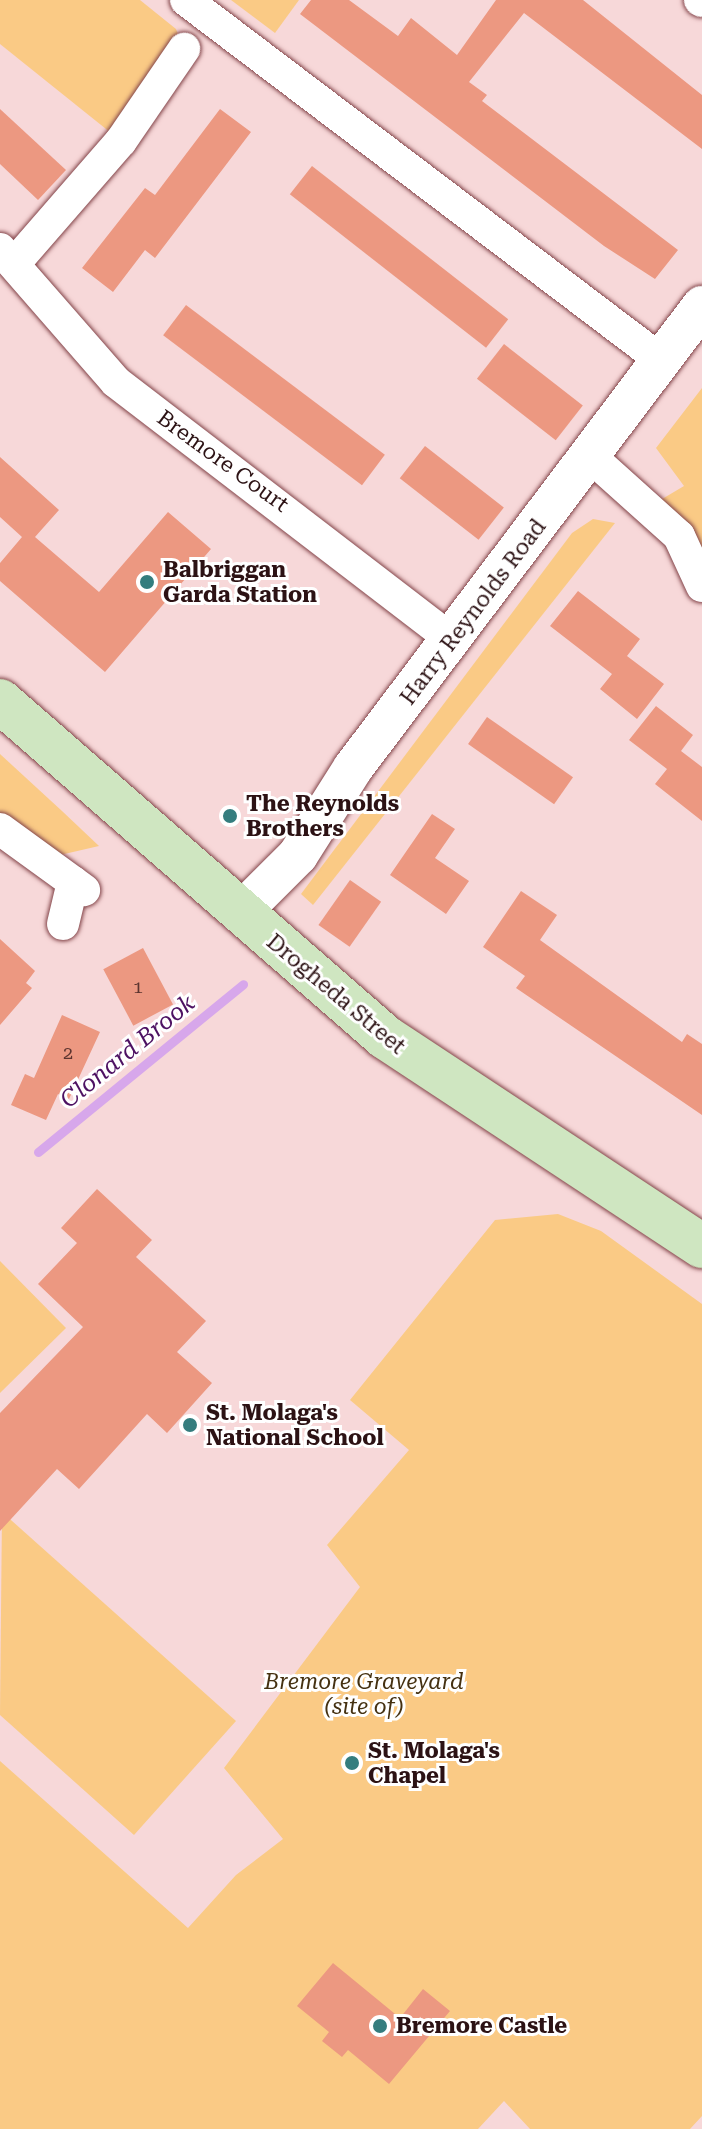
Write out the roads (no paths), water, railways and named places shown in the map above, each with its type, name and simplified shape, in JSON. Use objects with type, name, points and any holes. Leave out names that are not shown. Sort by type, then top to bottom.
[{"type":"main road","name":"Drogheda Street","points":[[0,701],[385,1037],[702,1246]]},
{"type":"street","points":[[186,0],[661,360]]},
{"type":"street","points":[[7,256],[121,141],[184,49]]},
{"type":"street","name":"Bremore Court","points":[[7,256],[116,382],[452,640]]},
{"type":"street","name":"Harry Reynolds Road","points":[[240,913],[298,855],[353,768],[591,457],[702,306]]},
{"type":"street","points":[[591,457],[679,536],[702,586]]},
{"type":"street","points":[[0,829],[78,886],[63,924]]},
{"type":"waterway","name":"Clonard Brook","points":[[38,1152],[243,984]]},
{"type":"place","name":"Balbriggan Garda Station","points":[[147,582]]},
{"type":"place","name":"The Reynolds Brothers","points":[[230,816]]},
{"type":"place","name":"St. Molaga's National School","points":[[190,1425]]},
{"type":"place","name":"St. Molaga's Chapel","points":[[352,1763]]},
{"type":"place","name":"Bremore Castle","points":[[380,2026]]},
{"type":"park label","name":"Bremore Graveyard (site of)","points":[[364,1694]]}]
